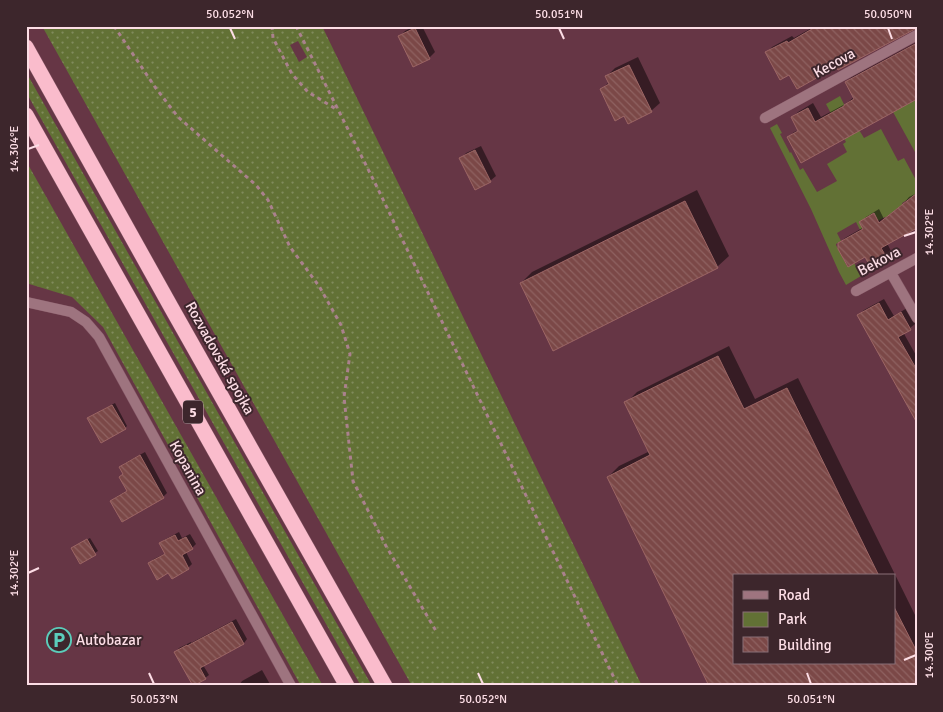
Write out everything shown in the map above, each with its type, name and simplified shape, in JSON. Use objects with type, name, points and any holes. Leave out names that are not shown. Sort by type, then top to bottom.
[{"type":"highway","name":"Rozvadovská spojka","points":[[26,47],[385,686]]},
{"type":"highway","name":"5","points":[[26,116],[347,686]]},
{"type":"street","name":"Kecova","points":[[765,118],[917,35]]},
{"type":"street","name":"Bekova","points":[[856,291],[917,258]]},
{"type":"street","points":[[891,273],[917,318]]},
{"type":"street","name":"Kopanina","points":[[26,302],[71,312],[86,322],[99,337],[291,686]]},
{"type":"path","points":[[114,26],[155,87],[178,117],[256,185],[268,200],[290,247],[319,286],[341,325],[350,354],[344,397],[353,481],[386,546],[436,631]]},
{"type":"path","points":[[272,26],[273,38],[292,74],[308,92],[338,110]]},
{"type":"path","points":[[296,26],[381,194],[618,686]]},
{"type":"green space","points":[[42,26],[322,26],[642,686],[412,686]],"holes":[[[298,41],[307,57],[299,62],[290,45]]]},
{"type":"green space","points":[[26,72],[372,686],[361,686],[26,92]]},
{"type":"green space","points":[[917,81],[917,151],[915,152],[893,112]]},
{"type":"green space","points":[[840,96],[849,115],[864,138],[881,129],[898,161],[904,158],[917,182],[917,194],[902,203],[916,228],[885,217],[860,230],[856,222],[837,233],[841,241],[836,245],[847,266],[854,263],[861,276],[846,285],[811,209],[770,128],[777,124],[782,133],[780,134],[800,170],[803,168],[817,192],[837,181],[827,164],[847,152],[843,144],[846,142],[826,104]]},
{"type":"green space","points":[[26,161],[323,686],[301,686],[103,327],[72,297],[26,283]]},
{"type":"building","points":[[817,26],[917,26],[917,28],[838,70],[836,67],[797,89],[789,75],[780,80],[765,52],[787,41],[788,43]]},
{"type":"building","points":[[415,28],[430,59],[413,67],[398,36]]},
{"type":"building","points":[[917,43],[917,99],[801,163],[787,137],[798,131],[791,117],[808,108],[815,122],[844,106],[854,99],[845,82]]},
{"type":"building","points":[[629,65],[652,112],[628,124],[624,116],[615,121],[600,89],[609,84],[605,76]]},
{"type":"building","points":[[475,150],[491,182],[475,190],[459,158]]},
{"type":"building","points":[[917,193],[917,228],[881,248],[889,261],[872,270],[865,257],[848,267],[838,249],[838,243],[863,229],[859,222],[874,213],[879,223]]},
{"type":"building","points":[[685,201],[718,268],[553,351],[520,283]]},
{"type":"building","points":[[879,303],[888,320],[901,312],[911,330],[898,337],[917,370],[917,423],[857,315]]},
{"type":"building","points":[[718,356],[744,409],[787,388],[878,574],[733,574],[733,664],[896,664],[896,611],[917,652],[917,686],[709,686],[607,477],[650,455],[624,402]]},
{"type":"building","points":[[112,405],[126,429],[101,443],[87,418]]},
{"type":"building","points":[[140,455],[164,498],[122,522],[110,501],[127,491],[119,477],[123,474],[119,467]]},
{"type":"building","points":[[175,535],[178,541],[186,537],[193,549],[182,555],[189,569],[172,579],[168,573],[157,580],[148,563],[165,554],[159,543]]},
{"type":"building","points":[[87,539],[96,555],[80,564],[71,548]]},
{"type":"building","points":[[232,622],[244,644],[200,668],[206,679],[193,686],[174,652]]},
{"type":"place","name":"Autobazar","points":[[59,640]]}]
